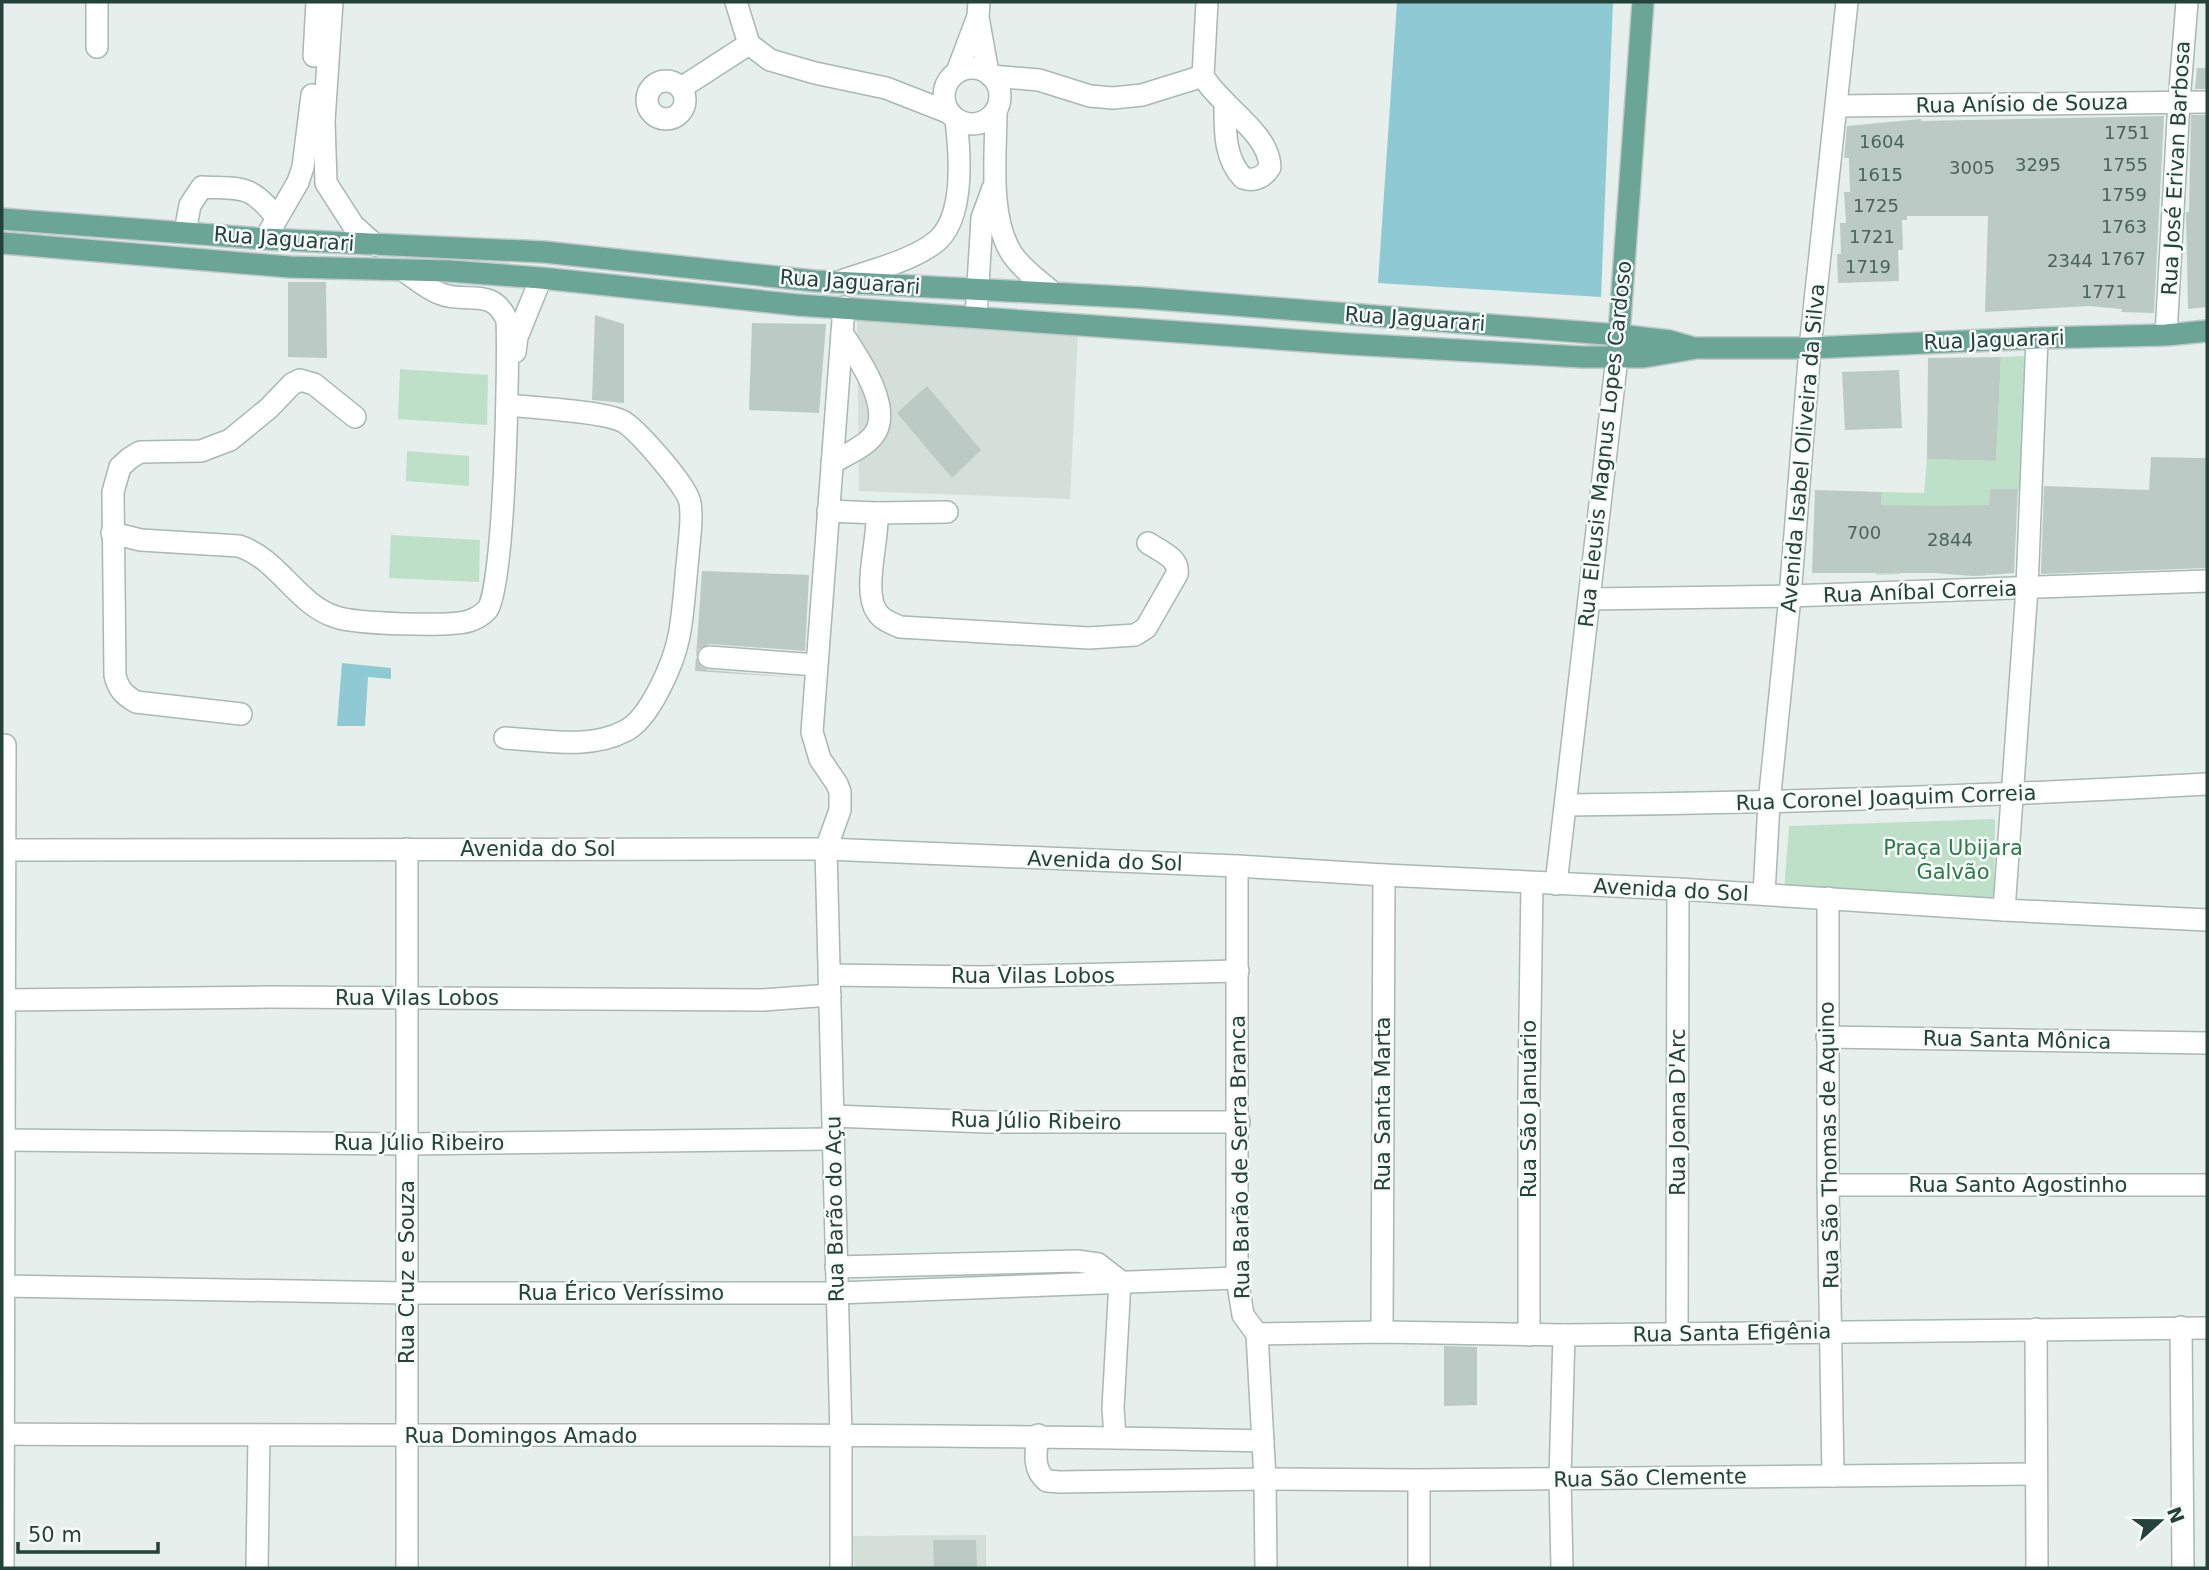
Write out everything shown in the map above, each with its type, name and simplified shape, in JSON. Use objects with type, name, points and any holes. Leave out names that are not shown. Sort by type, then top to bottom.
[{"type":"main road","name":"Rua Eleusis Magnus Lopes Cardoso","points":[[1617,357],[1643,2]]},
{"type":"main road","name":"Rua Jaguarari","points":[[2,219],[265,239],[544,252],[838,282],[1052,292],[1619,335],[1670,341],[1697,348]]},
{"type":"main road","name":"Rua Jaguarari","points":[[2,243],[290,267],[541,278],[798,304],[1349,344],[1617,357],[1665,355],[1697,348],[1810,348],[2166,335],[2207,331]]},
{"type":"street","points":[[97,2],[97,47]]},
{"type":"street","points":[[265,239],[298,182],[307,148],[317,2]]},
{"type":"street","points":[[332,2],[324,131],[326,183],[352,225],[375,245]]},
{"type":"street","points":[[736,2],[749,44],[770,60],[886,88],[973,125],[982,123],[994,88]]},
{"type":"street","points":[[1207,2],[1203,76],[1225,104]]},
{"type":"street","name":"Avenida Isabel Oliveira da Silva","points":[[1764,894],[1769,803],[1790,596],[1810,348],[1847,2]]},
{"type":"street","name":"Rua José Erivan Barbosa","points":[[2166,335],[2187,2]]},
{"type":"street","points":[[838,282],[919,252],[938,239],[948,226],[958,192],[960,150],[953,117],[944,96],[978,9]]},
{"type":"street","points":[[978,9],[994,88],[996,183],[1001,226],[1012,253],[1028,272],[1052,292]]},
{"type":"street","points":[[681,88],[749,44]]},
{"type":"street","points":[[908,98],[972,68],[994,88]]},
{"type":"street","points":[[994,88],[1039,80],[1090,96],[1113,98],[1143,95],[1203,76]]},
{"type":"street","name":"Rua Anísio de Souza","points":[[1837,106],[2207,102]]},
{"type":"street","points":[[298,182],[326,183]]},
{"type":"street","points":[[976,317],[982,218],[996,183]]},
{"type":"street","points":[[185,232],[190,205],[202,187],[248,190],[263,201],[277,218]]},
{"type":"street","points":[[403,270],[441,295],[489,299],[502,309],[513,336]]},
{"type":"street","points":[[112,533],[141,540],[239,546],[251,550],[264,558],[314,605],[336,617],[390,622],[457,623],[469,621],[484,613],[493,598],[513,336],[541,278]]},
{"type":"street","points":[[826,849],[840,810],[840,800],[837,784],[820,759],[814,743],[813,712],[844,307]]},
{"type":"street","points":[[832,463],[861,447],[874,435],[878,418],[879,404],[874,388],[842,333]]},
{"type":"street","points":[[2004,910],[2027,588],[2037,338]]},
{"type":"street","name":"Rua Eleusis Magnus Lopes Cardoso","points":[[1556,884],[1617,357]]},
{"type":"street","points":[[241,714],[136,702],[122,692],[115,675],[112,533],[113,492],[120,467],[140,452],[201,451],[230,440],[269,408],[292,384],[300,380],[314,384],[355,417]]},
{"type":"street","points":[[505,738],[593,742],[629,730],[638,721],[666,675],[679,638],[690,532],[690,504],[680,482],[623,422],[607,416],[508,405]]},
{"type":"street","points":[[828,511],[947,512]]},
{"type":"street","points":[[877,513],[872,602],[877,614],[900,627],[1089,638],[1135,635],[1146,628],[1177,575],[1178,568],[1176,562],[1148,543]]},
{"type":"street","name":"Rua Aníbal Correia","points":[[1590,599],[1790,596],[2207,581]]},
{"type":"street","points":[[709,657],[816,665]]},
{"type":"street","points":[[3,1568],[5,745]]},
{"type":"street","name":"Rua Coronel Joaquim Correia","points":[[1566,805],[1769,803],[2013,795],[2207,784]]},
{"type":"street","name":"Rua Cruz e Souza","points":[[407,849],[407,1568]]},
{"type":"street","name":"Avenida do Sol","points":[[3,850],[826,849],[1237,866],[2207,920]]},
{"type":"street","name":"Rua Barão do Açu","points":[[826,849],[841,1436],[841,1568]]},
{"type":"street","name":"Rua Barão de Serra Branca","points":[[1237,866],[1237,1278],[1242,1315],[1257,1334],[1265,1479],[1266,1568]]},
{"type":"street","name":"Rua Santa Marta","points":[[1382,1332],[1384,875]]},
{"type":"street","name":"Rua São Januário","points":[[1529,1335],[1532,883]]},
{"type":"street","name":"Rua Joana D'Arc","points":[[1677,1334],[1678,889]]},
{"type":"street","name":"Rua São Thomas de Aquino","points":[[1828,898],[1828,1185],[1833,1476]]},
{"type":"street","name":"Rua Vilas Lobos","points":[[4,1000],[763,1000],[829,985],[981,977],[1238,971]]},
{"type":"street","name":"Rua Santa Mônica","points":[[1827,1037],[2207,1043]]},
{"type":"street","name":"Rua Júlio Ribeiro","points":[[833,1116],[987,1122],[1239,1122]]},
{"type":"street","name":"Rua Júlio Ribeiro","points":[[4,1140],[407,1144],[833,1139]]},
{"type":"street","name":"Rua Santo Agostinho","points":[[1828,1185],[2207,1185]]},
{"type":"street","points":[[836,1267],[1077,1261],[1098,1264],[1120,1281],[1113,1408],[1115,1437]]},
{"type":"street","name":"Rua Érico Veríssimo","points":[[4,1286],[407,1293],[837,1293],[1237,1278]]},
{"type":"street","points":[[2181,1328],[2183,1568]]},
{"type":"street","name":"Rua Santa Efigênia","points":[[1257,1334],[1382,1332],[1564,1335],[2207,1328]]},
{"type":"street","points":[[2036,1329],[2037,1568]]},
{"type":"street","points":[[1562,1568],[1560,1478],[1564,1335]]},
{"type":"street","name":"Rua Domingos Amado","points":[[4,1434],[1038,1435],[1263,1441]]},
{"type":"street","points":[[1038,1435],[1036,1462],[1039,1473],[1047,1481],[1265,1479]]},
{"type":"street","points":[[257,1568],[259,1436]]},
{"type":"street","name":"Rua São Clemente","points":[[1265,1479],[2035,1474]]},
{"type":"street","points":[[1419,1480],[1419,1568]]},
{"type":"shaded area","points":[[857,318],[1078,332],[1070,499],[859,491]]},
{"type":"shaded area","points":[[986,1535],[986,1568],[854,1568],[853,1536]]},
{"type":"green space","points":[[2029,356],[2026,572],[2016,573],[2022,490],[1991,489],[1985,576],[1961,575],[1967,506],[1903,506],[1900,574],[1876,575],[1882,492],[1924,493],[1927,459],[1996,461],[2001,357]]},
{"type":"green space","points":[[400,369],[488,375],[487,425],[398,419]]},
{"type":"green space","points":[[407,451],[469,456],[469,486],[406,481]]},
{"type":"green space","points":[[391,535],[480,540],[479,582],[389,578]]},
{"type":"green space","name":"Praça Ubijara Galvão","points":[[1995,819],[1994,904],[1784,892],[1789,826]]},
{"type":"water","points":[[1397,2],[1613,2],[1601,297],[1378,283]]},
{"type":"water","points":[[342,663],[391,668],[391,679],[368,677],[365,726],[337,726]]},
{"type":"building","points":[[2197,68],[2207,68],[2207,89],[2195,89]]},
{"type":"building","points":[[2191,115],[2207,115],[2207,307],[2188,309],[2186,212],[2189,212]]},
{"type":"building","points":[[2164,116],[2154,313],[2121,312],[2122,309],[2088,306],[1985,312],[1988,216],[1907,216],[1907,220],[1902,220],[1903,250],[1898,250],[1899,281],[1838,283],[1840,223],[1846,223],[1844,192],[1850,192],[1849,158],[1844,158],[1847,126],[1921,119]]},
{"type":"building","points":[[288,282],[326,282],[327,358],[288,357]]},
{"type":"building","points":[[595,315],[624,324],[624,403],[592,400]]},
{"type":"building","points":[[752,323],[826,324],[819,413],[749,410]]},
{"type":"building","points":[[2001,357],[1996,461],[1927,459],[1928,358]]},
{"type":"building","points":[[1899,370],[1902,428],[1845,430],[1842,372]]},
{"type":"building","points":[[927,386],[981,450],[952,478],[897,413]]},
{"type":"building","points":[[2151,457],[2207,458],[2207,568],[2041,574],[2044,486],[2149,490]]},
{"type":"building","points":[[1990,489],[2018,489],[2014,573],[1973,576],[1935,573],[1812,573],[1815,490],[1882,492],[1881,505],[1938,506],[1989,505]]},
{"type":"building","points":[[702,571],[809,575],[805,651],[709,644],[699,649],[696,657],[701,667],[708,670],[803,678],[695,671]]},
{"type":"building","points":[[1444,1346],[1477,1347],[1477,1405],[1444,1406]]},
{"type":"building","points":[[933,1540],[976,1540],[977,1568],[934,1568]]}]
